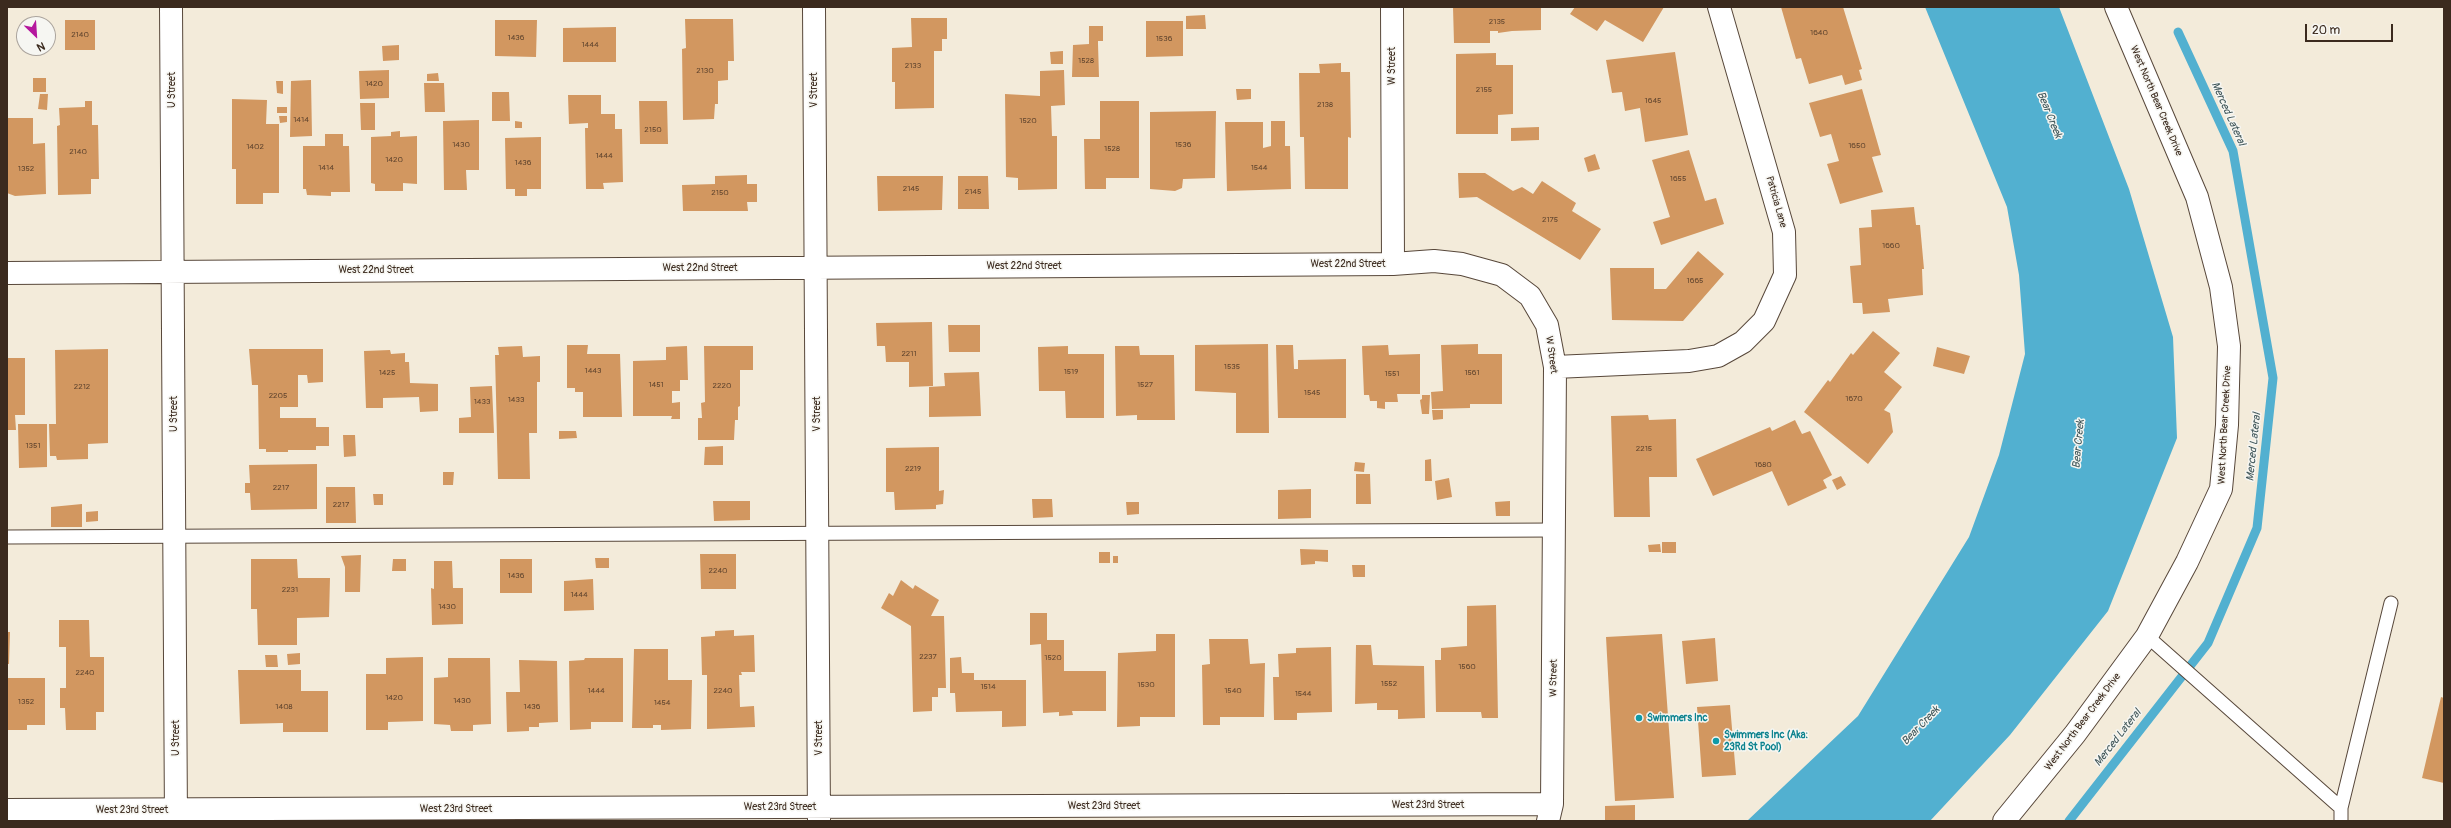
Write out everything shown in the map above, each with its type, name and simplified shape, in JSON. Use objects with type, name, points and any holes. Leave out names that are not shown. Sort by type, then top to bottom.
[{"type":"street","name":"U Street","points":[[171,7],[176,815]]},
{"type":"street","name":"V Street","points":[[814,7],[819,814]]},
{"type":"street","name":"W Street","points":[[1392,7],[1393,264],[1434,261],[1462,264],[1502,275],[1530,296],[1547,325],[1555,367],[1555,530],[1550,813]]},
{"type":"street","name":"Patricia Lane","points":[[1555,367],[1689,361],[1718,356],[1743,342],[1764,321],[1785,275],[1784,232],[1719,7]]},
{"type":"street","name":"West North Bear Creek Drive","points":[[2004,821],[2075,734],[2147,636],[2187,562],[2221,489],[2227,425],[2229,346],[2221,287],[2197,197],[2116,7]]},
{"type":"street","name":"West 22nd Street","points":[[7,273],[1393,264]]},
{"type":"street","name":"West 23rd Street","points":[[7,810],[176,815],[1550,813]]},
{"type":"lane","points":[[7,537],[1555,530]]},
{"type":"lane","points":[[2340,821],[2391,603]]},
{"type":"lane","points":[[2147,636],[2342,808]]},
{"type":"water","name":"Bear Creek","points":[[1925,7],[2059,7],[2129,189],[2173,337],[2177,438],[2108,611],[2010,735],[1930,821],[1747,821],[1858,716],[1969,537],[1999,455],[2025,354],[2019,275],[2007,207]]},
{"type":"building","points":[[1453,7],[1541,7],[1541,30],[1498,33],[1498,31],[1490,31],[1490,43],[1454,43]]},
{"type":"building","points":[[1575,7],[1664,7],[1643,42],[1605,20],[1597,31],[1570,14]]},
{"type":"building","points":[[1781,7],[1843,7],[1862,69],[1859,70],[1862,80],[1845,85],[1842,75],[1809,84],[1801,58],[1796,59]]},
{"type":"building","points":[[1205,15],[1206,29],[1186,29],[1186,16]]},
{"type":"building","points":[[911,18],[947,18],[947,39],[942,39],[942,51],[934,51],[934,108],[895,109],[895,82],[892,82],[892,48],[912,47]]},
{"type":"building","points":[[685,19],[733,19],[734,61],[728,61],[728,80],[718,81],[718,104],[715,104],[714,119],[683,120],[682,49],[686,48]]},
{"type":"building","points":[[65,20],[95,20],[95,50],[65,50]]},
{"type":"building","points":[[495,20],[537,20],[536,57],[495,56]]},
{"type":"building","points":[[1146,21],[1183,21],[1183,56],[1146,57]]},
{"type":"building","points":[[1089,26],[1103,26],[1103,41],[1098,41],[1099,77],[1072,77],[1073,45],[1089,44]]},
{"type":"building","points":[[616,27],[616,62],[563,62],[563,28]]},
{"type":"building","points":[[399,45],[399,60],[383,61],[382,46]]},
{"type":"building","points":[[1063,51],[1063,64],[1051,64],[1050,52]]},
{"type":"building","points":[[1675,52],[1688,135],[1645,142],[1640,108],[1625,111],[1622,92],[1612,93],[1606,60]]},
{"type":"building","points":[[1496,53],[1496,65],[1513,65],[1513,114],[1498,115],[1498,134],[1456,134],[1456,54]]},
{"type":"building","points":[[1341,63],[1341,72],[1350,72],[1351,138],[1348,137],[1348,189],[1305,189],[1304,137],[1300,137],[1299,73],[1320,73],[1319,64]]},
{"type":"building","points":[[389,70],[389,98],[360,99],[359,71]]},
{"type":"building","points":[[1064,70],[1065,105],[1051,106],[1052,136],[1057,136],[1057,189],[1018,190],[1018,178],[1006,177],[1005,94],[1040,96],[1040,71]]},
{"type":"building","points":[[438,73],[439,81],[427,81],[427,74]]},
{"type":"building","points":[[33,78],[46,78],[46,92],[33,92]]},
{"type":"building","points":[[311,80],[312,136],[290,137],[291,81]]},
{"type":"building","points":[[276,81],[283,81],[283,94],[277,93]]},
{"type":"building","points":[[424,83],[444,83],[445,112],[425,112]]},
{"type":"building","points":[[1236,89],[1251,89],[1251,99],[1237,100]]},
{"type":"building","points":[[1862,89],[1881,155],[1872,157],[1883,192],[1840,204],[1827,164],[1839,161],[1831,134],[1820,137],[1809,103]]},
{"type":"building","points":[[492,92],[509,92],[510,121],[492,121]]},
{"type":"building","points":[[40,94],[48,94],[47,110],[38,109]]},
{"type":"building","points":[[568,95],[601,95],[601,114],[615,114],[615,129],[622,129],[623,182],[603,183],[604,189],[586,189],[585,128],[588,128],[588,123],[569,124]]},
{"type":"building","points":[[232,99],[267,100],[266,124],[279,124],[279,193],[263,193],[263,204],[236,204],[236,169],[232,169]]},
{"type":"building","points":[[85,101],[92,101],[92,125],[98,125],[99,179],[91,179],[91,194],[58,195],[57,126],[60,125],[59,108],[85,107]]},
{"type":"building","points":[[639,101],[667,101],[668,144],[640,144]]},
{"type":"building","points":[[1100,101],[1139,101],[1139,178],[1106,178],[1106,189],[1085,189],[1084,139],[1100,139]]},
{"type":"building","points":[[360,103],[375,103],[375,130],[361,130]]},
{"type":"building","points":[[277,107],[287,107],[287,113],[277,113]]},
{"type":"building","points":[[1216,111],[1215,178],[1183,179],[1182,188],[1175,191],[1150,189],[1150,112]]},
{"type":"building","points":[[279,116],[287,116],[287,122],[280,123]]},
{"type":"building","points":[[7,118],[33,118],[33,144],[45,143],[46,194],[15,196],[7,193]]},
{"type":"building","points":[[479,120],[479,170],[466,170],[467,190],[444,190],[443,121]]},
{"type":"building","points":[[515,121],[522,122],[522,128],[515,128]]},
{"type":"building","points":[[1271,121],[1285,121],[1285,146],[1290,146],[1291,189],[1227,191],[1225,122],[1263,122],[1263,148],[1271,146]]},
{"type":"building","points":[[1539,127],[1539,140],[1511,141],[1511,128]]},
{"type":"building","points":[[400,131],[400,137],[417,136],[417,184],[403,183],[403,191],[375,191],[375,184],[371,183],[371,137],[391,136],[391,132]]},
{"type":"building","points":[[325,134],[343,134],[343,146],[349,146],[350,192],[331,192],[331,196],[307,195],[306,189],[303,189],[303,146],[325,146]]},
{"type":"building","points":[[541,137],[541,189],[527,189],[527,196],[515,196],[515,189],[506,189],[505,138]]},
{"type":"building","points":[[1689,150],[1705,201],[1716,198],[1724,224],[1661,245],[1653,222],[1670,217],[1652,160]]},
{"type":"building","points":[[1595,154],[1600,169],[1588,172],[1584,158]]},
{"type":"building","points":[[1458,173],[1485,173],[1513,191],[1522,187],[1533,194],[1542,181],[1576,203],[1572,211],[1601,229],[1580,260],[1477,197],[1459,198]]},
{"type":"building","points":[[747,175],[747,184],[757,184],[757,202],[747,202],[748,211],[683,211],[682,185],[715,184],[715,176]]},
{"type":"building","points":[[877,176],[943,176],[942,210],[878,211]]},
{"type":"building","points":[[958,176],[988,176],[989,209],[958,209]]},
{"type":"building","points":[[1914,207],[1916,225],[1920,225],[1924,269],[1922,269],[1923,295],[1888,299],[1890,312],[1863,314],[1862,303],[1853,303],[1850,266],[1861,265],[1859,228],[1872,227],[1871,210]]},
{"type":"building","points":[[1698,251],[1724,274],[1683,321],[1612,320],[1610,268],[1654,268],[1654,289],[1666,289]]},
{"type":"building","points":[[932,322],[933,386],[909,387],[909,362],[886,362],[885,346],[877,346],[876,323]]},
{"type":"building","points":[[948,325],[980,325],[980,352],[949,352]]},
{"type":"building","points":[[1873,331],[1900,353],[1884,372],[1902,387],[1884,410],[1890,413],[1893,432],[1868,464],[1804,412],[1828,380],[1830,382],[1851,353],[1853,355]]},
{"type":"building","points":[[1268,344],[1269,433],[1236,433],[1236,393],[1195,391],[1195,345]]},
{"type":"building","points":[[1478,344],[1478,354],[1502,354],[1502,404],[1470,404],[1470,408],[1432,409],[1431,392],[1443,391],[1441,345]]},
{"type":"building","points":[[567,345],[588,345],[587,354],[620,354],[622,417],[583,417],[583,392],[575,392],[575,388],[567,388]]},
{"type":"building","points":[[1276,345],[1293,345],[1294,369],[1298,369],[1298,360],[1346,359],[1346,418],[1278,418]]},
{"type":"building","points":[[1388,345],[1389,355],[1420,354],[1420,394],[1397,394],[1398,402],[1385,402],[1385,409],[1377,408],[1377,401],[1370,401],[1369,395],[1364,395],[1362,346]]},
{"type":"building","points":[[522,346],[523,357],[540,356],[540,382],[537,382],[537,433],[529,433],[530,479],[498,479],[495,355],[499,355],[498,347]]},
{"type":"building","points":[[687,346],[688,380],[680,380],[680,391],[672,391],[672,403],[680,402],[680,419],[671,419],[672,416],[633,416],[633,361],[666,360],[666,347]]},
{"type":"building","points":[[704,346],[753,346],[753,370],[740,370],[740,406],[738,407],[738,420],[735,420],[734,440],[698,440],[698,418],[702,418],[701,403],[705,402]]},
{"type":"building","points":[[1068,346],[1068,354],[1104,354],[1104,418],[1066,418],[1065,391],[1039,391],[1038,347]]},
{"type":"building","points":[[1115,346],[1139,346],[1140,355],[1174,355],[1175,420],[1137,420],[1137,415],[1116,416]]},
{"type":"building","points":[[1937,347],[1970,356],[1964,374],[1933,366]]},
{"type":"building","points":[[108,349],[108,443],[88,444],[88,459],[57,460],[56,456],[50,456],[49,424],[56,424],[55,350]]},
{"type":"building","points":[[249,349],[323,349],[323,382],[308,383],[307,375],[298,375],[298,407],[280,407],[280,418],[316,418],[316,427],[329,427],[329,446],[316,446],[316,450],[288,450],[288,452],[266,452],[266,449],[259,449],[258,385],[252,385]]},
{"type":"building","points":[[390,350],[391,354],[405,353],[405,362],[409,362],[410,383],[438,384],[438,411],[420,412],[419,397],[383,398],[383,408],[366,408],[364,351]]},
{"type":"building","points":[[7,358],[25,358],[25,415],[15,415],[16,430],[7,430]]},
{"type":"building","points":[[979,372],[981,416],[929,417],[929,387],[945,386],[944,373]]},
{"type":"building","points":[[492,386],[494,433],[459,433],[459,418],[471,417],[470,387]]},
{"type":"building","points":[[1422,395],[1430,395],[1429,414],[1422,414],[1420,400],[1422,399]]},
{"type":"building","points":[[1432,410],[1443,410],[1443,419],[1433,420]]},
{"type":"building","points":[[1648,415],[1649,420],[1676,419],[1677,477],[1649,477],[1650,517],[1614,517],[1611,416]]},
{"type":"building","points":[[1795,420],[1802,434],[1810,431],[1832,475],[1823,480],[1827,488],[1788,506],[1772,471],[1713,496],[1696,459],[1770,427],[1772,431]]},
{"type":"building","points":[[18,424],[47,424],[47,467],[19,468]]},
{"type":"building","points":[[559,431],[576,431],[577,438],[559,439]]},
{"type":"building","points":[[343,435],[355,435],[356,456],[344,457]]},
{"type":"building","points":[[723,446],[723,465],[704,465],[705,447]]},
{"type":"building","points":[[939,447],[939,491],[944,490],[943,504],[936,505],[936,509],[895,510],[894,492],[886,492],[886,448]]},
{"type":"building","points":[[1431,459],[1432,481],[1425,481],[1425,460]]},
{"type":"building","points":[[1355,462],[1365,463],[1364,472],[1354,471]]},
{"type":"building","points":[[317,464],[317,509],[251,510],[250,493],[245,493],[245,483],[250,483],[249,465]]},
{"type":"building","points":[[443,472],[454,472],[453,485],[443,485]]},
{"type":"building","points":[[1356,474],[1370,474],[1371,504],[1356,504]]},
{"type":"building","points":[[1841,476],[1846,485],[1837,490],[1832,480]]},
{"type":"building","points":[[1449,478],[1452,497],[1437,500],[1435,481]]},
{"type":"building","points":[[326,487],[355,487],[356,523],[326,523]]},
{"type":"building","points":[[1311,489],[1311,518],[1278,519],[1278,490]]},
{"type":"building","points":[[373,494],[383,494],[383,505],[374,505]]},
{"type":"building","points":[[1032,499],[1052,499],[1053,517],[1033,518]]},
{"type":"building","points":[[713,501],[750,501],[750,520],[714,521]]},
{"type":"building","points":[[1510,501],[1510,516],[1496,516],[1495,502]]},
{"type":"building","points":[[1126,502],[1139,502],[1139,514],[1127,515]]},
{"type":"building","points":[[82,504],[82,527],[51,527],[51,507]]},
{"type":"building","points":[[98,511],[98,521],[86,522],[86,512]]},
{"type":"building","points":[[1662,542],[1676,542],[1676,553],[1662,553]]},
{"type":"building","points":[[1660,544],[1661,552],[1649,552],[1648,545]]},
{"type":"building","points":[[1300,549],[1328,550],[1328,562],[1315,561],[1315,564],[1301,565]]},
{"type":"building","points":[[1099,552],[1110,552],[1110,563],[1099,563]]},
{"type":"building","points":[[700,554],[736,554],[736,589],[701,589]]},
{"type":"building","points":[[361,555],[360,592],[345,592],[345,567],[341,556]]},
{"type":"building","points":[[1113,556],[1118,556],[1118,563],[1113,563]]},
{"type":"building","points":[[595,558],[609,558],[609,568],[596,568]]},
{"type":"building","points":[[251,559],[297,559],[298,578],[330,578],[329,617],[297,618],[297,645],[258,645],[257,609],[251,609]]},
{"type":"building","points":[[393,559],[406,559],[406,571],[392,571]]},
{"type":"building","points":[[500,559],[532,559],[532,593],[500,593]]},
{"type":"building","points":[[434,561],[452,561],[453,588],[463,588],[463,624],[432,625],[431,588],[434,589]]},
{"type":"building","points":[[1352,565],[1365,565],[1365,577],[1353,577]]},
{"type":"building","points":[[593,579],[594,610],[564,611],[564,581]]},
{"type":"building","points":[[901,580],[913,589],[915,585],[939,600],[931,616],[944,616],[946,688],[938,688],[938,697],[932,697],[932,711],[913,712],[911,626],[881,608],[889,593],[893,596]]},
{"type":"building","points":[[1496,605],[1498,718],[1482,718],[1481,712],[1436,712],[1435,660],[1441,660],[1441,648],[1467,646],[1467,606]]},
{"type":"building","points":[[1030,613],[1047,613],[1047,640],[1064,640],[1064,671],[1106,671],[1106,711],[1072,711],[1073,715],[1059,716],[1059,712],[1043,713],[1041,644],[1030,645]]},
{"type":"building","points":[[59,620],[89,620],[90,657],[104,657],[104,712],[96,712],[96,730],[66,730],[65,708],[60,708],[60,688],[66,688],[66,647],[59,647]]},
{"type":"building","points":[[734,630],[734,636],[754,635],[755,672],[741,672],[742,675],[739,675],[740,707],[754,706],[755,727],[707,729],[707,675],[702,675],[701,637],[715,636],[715,631]]},
{"type":"building","points":[[7,632],[10,632],[9,664],[7,664]]},
{"type":"building","points":[[1156,634],[1175,634],[1175,717],[1140,717],[1140,726],[1117,727],[1118,653],[1156,651]]},
{"type":"building","name":"Swimmers Inc","points":[[1662,634],[1674,798],[1615,801],[1606,637]]},
{"type":"building","points":[[1715,638],[1718,681],[1686,684],[1682,641]]},
{"type":"building","points":[[1209,639],[1248,639],[1250,664],[1265,663],[1264,717],[1220,717],[1220,725],[1203,725],[1202,665],[1210,664]]},
{"type":"building","points":[[1356,645],[1371,645],[1373,665],[1424,666],[1425,718],[1398,719],[1398,710],[1377,710],[1377,703],[1355,704]]},
{"type":"building","points":[[1331,647],[1332,712],[1297,713],[1297,720],[1274,720],[1273,677],[1279,677],[1278,654],[1296,653],[1296,648]]},
{"type":"building","points":[[634,649],[668,649],[668,680],[692,680],[691,729],[661,730],[661,725],[653,725],[653,728],[632,728]]},
{"type":"building","points":[[300,653],[300,664],[288,665],[287,654]]},
{"type":"building","points":[[265,655],[277,655],[278,667],[266,667]]},
{"type":"building","points":[[423,657],[423,721],[388,722],[388,730],[366,730],[366,674],[386,674],[386,658]]},
{"type":"building","points":[[961,657],[962,673],[974,673],[974,680],[1026,680],[1026,726],[1002,727],[1002,711],[956,712],[955,693],[950,693],[950,658]]},
{"type":"building","points":[[448,658],[490,658],[491,724],[473,725],[473,731],[451,731],[450,725],[434,724],[434,678],[448,677]]},
{"type":"building","points":[[585,658],[623,658],[623,722],[591,722],[591,729],[570,730],[569,661],[584,660]]},
{"type":"building","points":[[519,660],[557,661],[558,722],[539,723],[539,727],[529,727],[529,731],[507,732],[506,692],[520,692]]},
{"type":"building","points":[[238,670],[301,670],[301,691],[328,691],[328,732],[283,732],[283,723],[240,724]]},
{"type":"building","points":[[7,678],[45,678],[45,725],[27,725],[27,730],[7,730]]},
{"type":"building","points":[[2441,697],[2444,698],[2444,783],[2422,778]]},
{"type":"building","name":"Swimmers Inc (Aka: 23Rd St Pool)","points":[[1730,705],[1736,775],[1702,777],[1697,707]]},
{"type":"building","points":[[1635,805],[1635,821],[1605,821],[1605,806]]},
{"type":"waterway","name":"Merced Lateral","points":[[2069,821],[2208,643],[2257,528],[2273,378],[2233,151],[2178,32]]},
{"type":"place","name":"Swimmers Inc","points":[[1639,718]]},
{"type":"place","name":"Swimmers Inc (Aka: 23Rd St Pool)","points":[[1716,741]]}]
